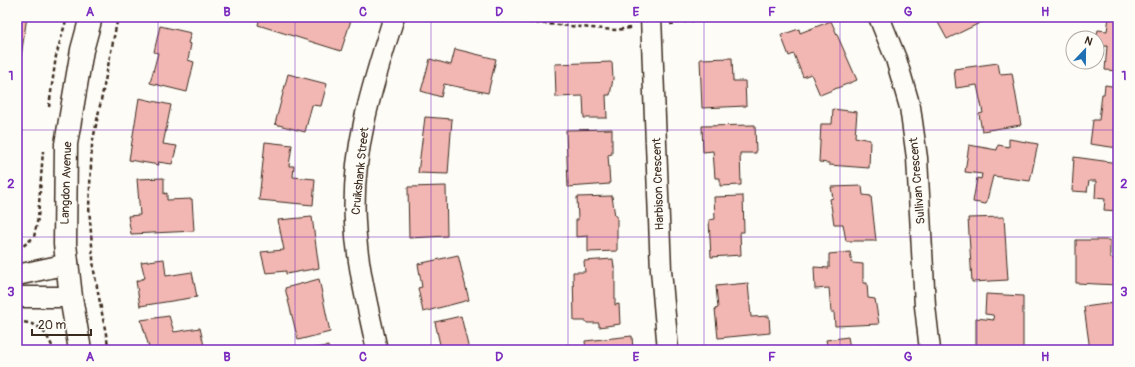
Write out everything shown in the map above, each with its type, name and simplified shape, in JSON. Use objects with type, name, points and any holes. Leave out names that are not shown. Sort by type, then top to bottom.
[{"type":"street","name":"Langdon Avenue","points":[[80,350],[71,297],[64,224],[66,144],[82,50],[91,17]]},
{"type":"street","name":"Cruikshank Street","points":[[378,350],[360,274],[355,221],[355,194],[360,140],[373,86],[394,17]]},
{"type":"street","name":"Harbison Crescent","points":[[651,17],[661,270],[668,350]]},
{"type":"street","name":"Sullivan Crescent","points":[[879,17],[896,59],[910,107],[916,150],[930,350]]},
{"type":"street","points":[[17,275],[68,264]]},
{"type":"street","points":[[17,297],[71,297]]},
{"type":"path","points":[[109,350],[94,271],[89,207],[92,145],[118,17]]},
{"type":"path","points":[[487,17],[502,20],[615,30],[633,28]]},
{"type":"path","points":[[675,23],[717,17]]},
{"type":"path","points":[[17,322],[29,322],[45,332],[54,350]]},
{"type":"building","points":[[17,17],[27,17],[20,63],[21,66],[17,67]]},
{"type":"building","points":[[260,17],[352,17],[341,51],[258,25]]},
{"type":"building","points":[[935,17],[992,17],[947,39]]},
{"type":"building","points":[[1109,17],[1118,17],[1118,71],[1105,70],[1107,46],[1105,46],[1105,31],[1107,31]]},
{"type":"building","points":[[831,21],[857,80],[820,95],[811,74],[803,77],[794,54],[789,56],[781,35],[799,29],[800,33]]},
{"type":"building","points":[[160,26],[191,33],[188,43],[191,44],[188,60],[194,62],[187,92],[150,83],[158,53],[154,52]]},
{"type":"building","points":[[455,49],[496,59],[488,93],[444,84],[441,97],[421,91],[430,59],[451,65]]},
{"type":"building","points":[[732,58],[733,81],[745,81],[746,106],[702,108],[700,59]]},
{"type":"building","points":[[612,62],[613,79],[610,95],[606,95],[607,118],[584,118],[583,96],[556,97],[555,64]]},
{"type":"building","points":[[998,63],[1000,74],[1012,73],[1021,125],[982,131],[979,114],[983,113],[977,85],[956,88],[954,69]]},
{"type":"building","points":[[288,74],[327,84],[321,106],[312,105],[305,132],[275,124]]},
{"type":"building","points":[[1105,85],[1118,87],[1118,148],[1090,144],[1093,120],[1099,120],[1102,94],[1104,94]]},
{"type":"building","points":[[139,98],[171,105],[163,144],[177,146],[172,164],[158,162],[159,165],[129,160]]},
{"type":"building","points":[[833,109],[857,112],[855,137],[870,140],[869,168],[829,165],[829,163],[819,162],[821,124],[832,124]]},
{"type":"building","points":[[425,117],[452,119],[448,174],[418,173]]},
{"type":"building","points":[[755,125],[756,153],[740,153],[741,185],[720,186],[720,178],[715,178],[713,151],[703,152],[702,126]]},
{"type":"building","points":[[612,129],[612,154],[608,155],[610,184],[568,187],[566,130]]},
{"type":"building","points":[[1009,139],[1038,144],[1030,181],[993,176],[986,204],[973,202],[977,178],[981,179],[982,174],[965,172],[969,145],[997,150],[998,145],[1009,147]]},
{"type":"building","points":[[265,142],[292,145],[289,166],[294,166],[293,177],[315,179],[313,205],[259,200]]},
{"type":"building","points":[[1074,157],[1118,163],[1118,211],[1104,210],[1105,199],[1095,198],[1096,181],[1089,181],[1087,192],[1072,191]]},
{"type":"building","points":[[164,178],[164,194],[167,193],[167,200],[192,199],[194,231],[131,234],[128,216],[140,215],[137,179]]},
{"type":"building","points":[[446,186],[447,236],[409,238],[408,187]]},
{"type":"building","points":[[862,186],[863,195],[871,196],[876,241],[846,241],[843,224],[834,224],[830,199],[833,198],[831,187]]},
{"type":"building","points":[[612,196],[615,216],[617,216],[617,251],[588,252],[588,236],[576,237],[576,220],[578,220],[577,197]]},
{"type":"building","points":[[743,196],[744,232],[740,232],[741,255],[711,257],[709,220],[715,219],[714,197]]},
{"type":"building","points":[[312,217],[319,268],[286,274],[286,271],[266,273],[261,252],[284,250],[278,220]]},
{"type":"building","points":[[1004,217],[1008,280],[972,282],[968,218]]},
{"type":"building","points":[[1076,240],[1110,240],[1110,258],[1118,259],[1118,285],[1076,283]]},
{"type":"building","points":[[850,252],[852,263],[863,264],[863,283],[867,283],[868,298],[875,299],[879,324],[835,326],[834,312],[831,312],[829,288],[815,289],[814,267],[829,268],[829,254]]},
{"type":"building","points":[[458,255],[469,300],[423,312],[418,288],[422,287],[418,264]]},
{"type":"building","points":[[164,259],[166,276],[192,272],[197,297],[140,306],[136,281],[145,278],[141,262]]},
{"type":"building","points":[[613,259],[615,268],[615,305],[619,304],[620,324],[599,327],[599,323],[574,321],[573,272],[585,272],[584,261]]},
{"type":"building","points":[[319,279],[330,332],[298,340],[285,288]]},
{"type":"building","points":[[748,283],[751,317],[769,316],[770,333],[718,338],[715,309],[718,308],[716,286]]},
{"type":"building","points":[[986,294],[1023,296],[1023,350],[976,350],[976,318],[994,320],[993,315],[985,314]]},
{"type":"building","points":[[1114,303],[1118,327],[1118,350],[1090,350],[1084,307]]},
{"type":"building","points":[[169,316],[174,332],[200,328],[205,350],[147,350],[146,348],[149,347],[141,320]]},
{"type":"building","points":[[461,316],[469,350],[437,350],[441,349],[435,322]]},
{"type":"building","points":[[632,336],[633,350],[586,350],[585,341]]},
{"type":"building","points":[[848,337],[850,348],[880,344],[881,350],[828,350],[826,340]]},
{"type":"building","points":[[328,346],[329,350],[304,350]]},
{"type":"building","points":[[758,346],[759,350],[729,350]]}]
